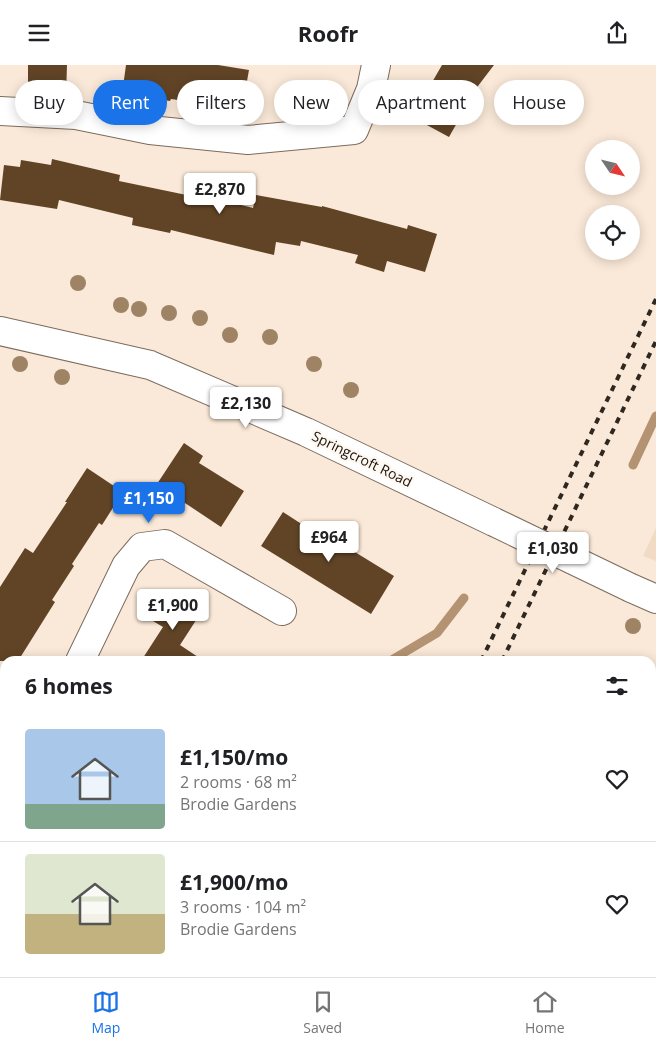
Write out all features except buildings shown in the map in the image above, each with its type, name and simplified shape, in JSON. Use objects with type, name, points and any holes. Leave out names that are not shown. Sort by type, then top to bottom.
[{"type":"street","points":[[0,111],[76,115],[150,130],[248,140],[354,130],[371,89],[376,65]]},
{"type":"street","name":"Springcroft Road","points":[[0,331],[150,365],[306,432],[656,599]]},
{"type":"street","points":[[82,656],[126,566],[142,547],[165,544],[282,611]]},
{"type":"shaded area","points":[[656,528],[656,561],[643,556]]},
{"type":"waterway","points":[[633,465],[656,416]]},
{"type":"waterway","points":[[398,656],[437,633],[464,598]]},
{"type":"railway","points":[[483,656],[656,299]]},
{"type":"railway","points":[[504,656],[656,341]]}]
